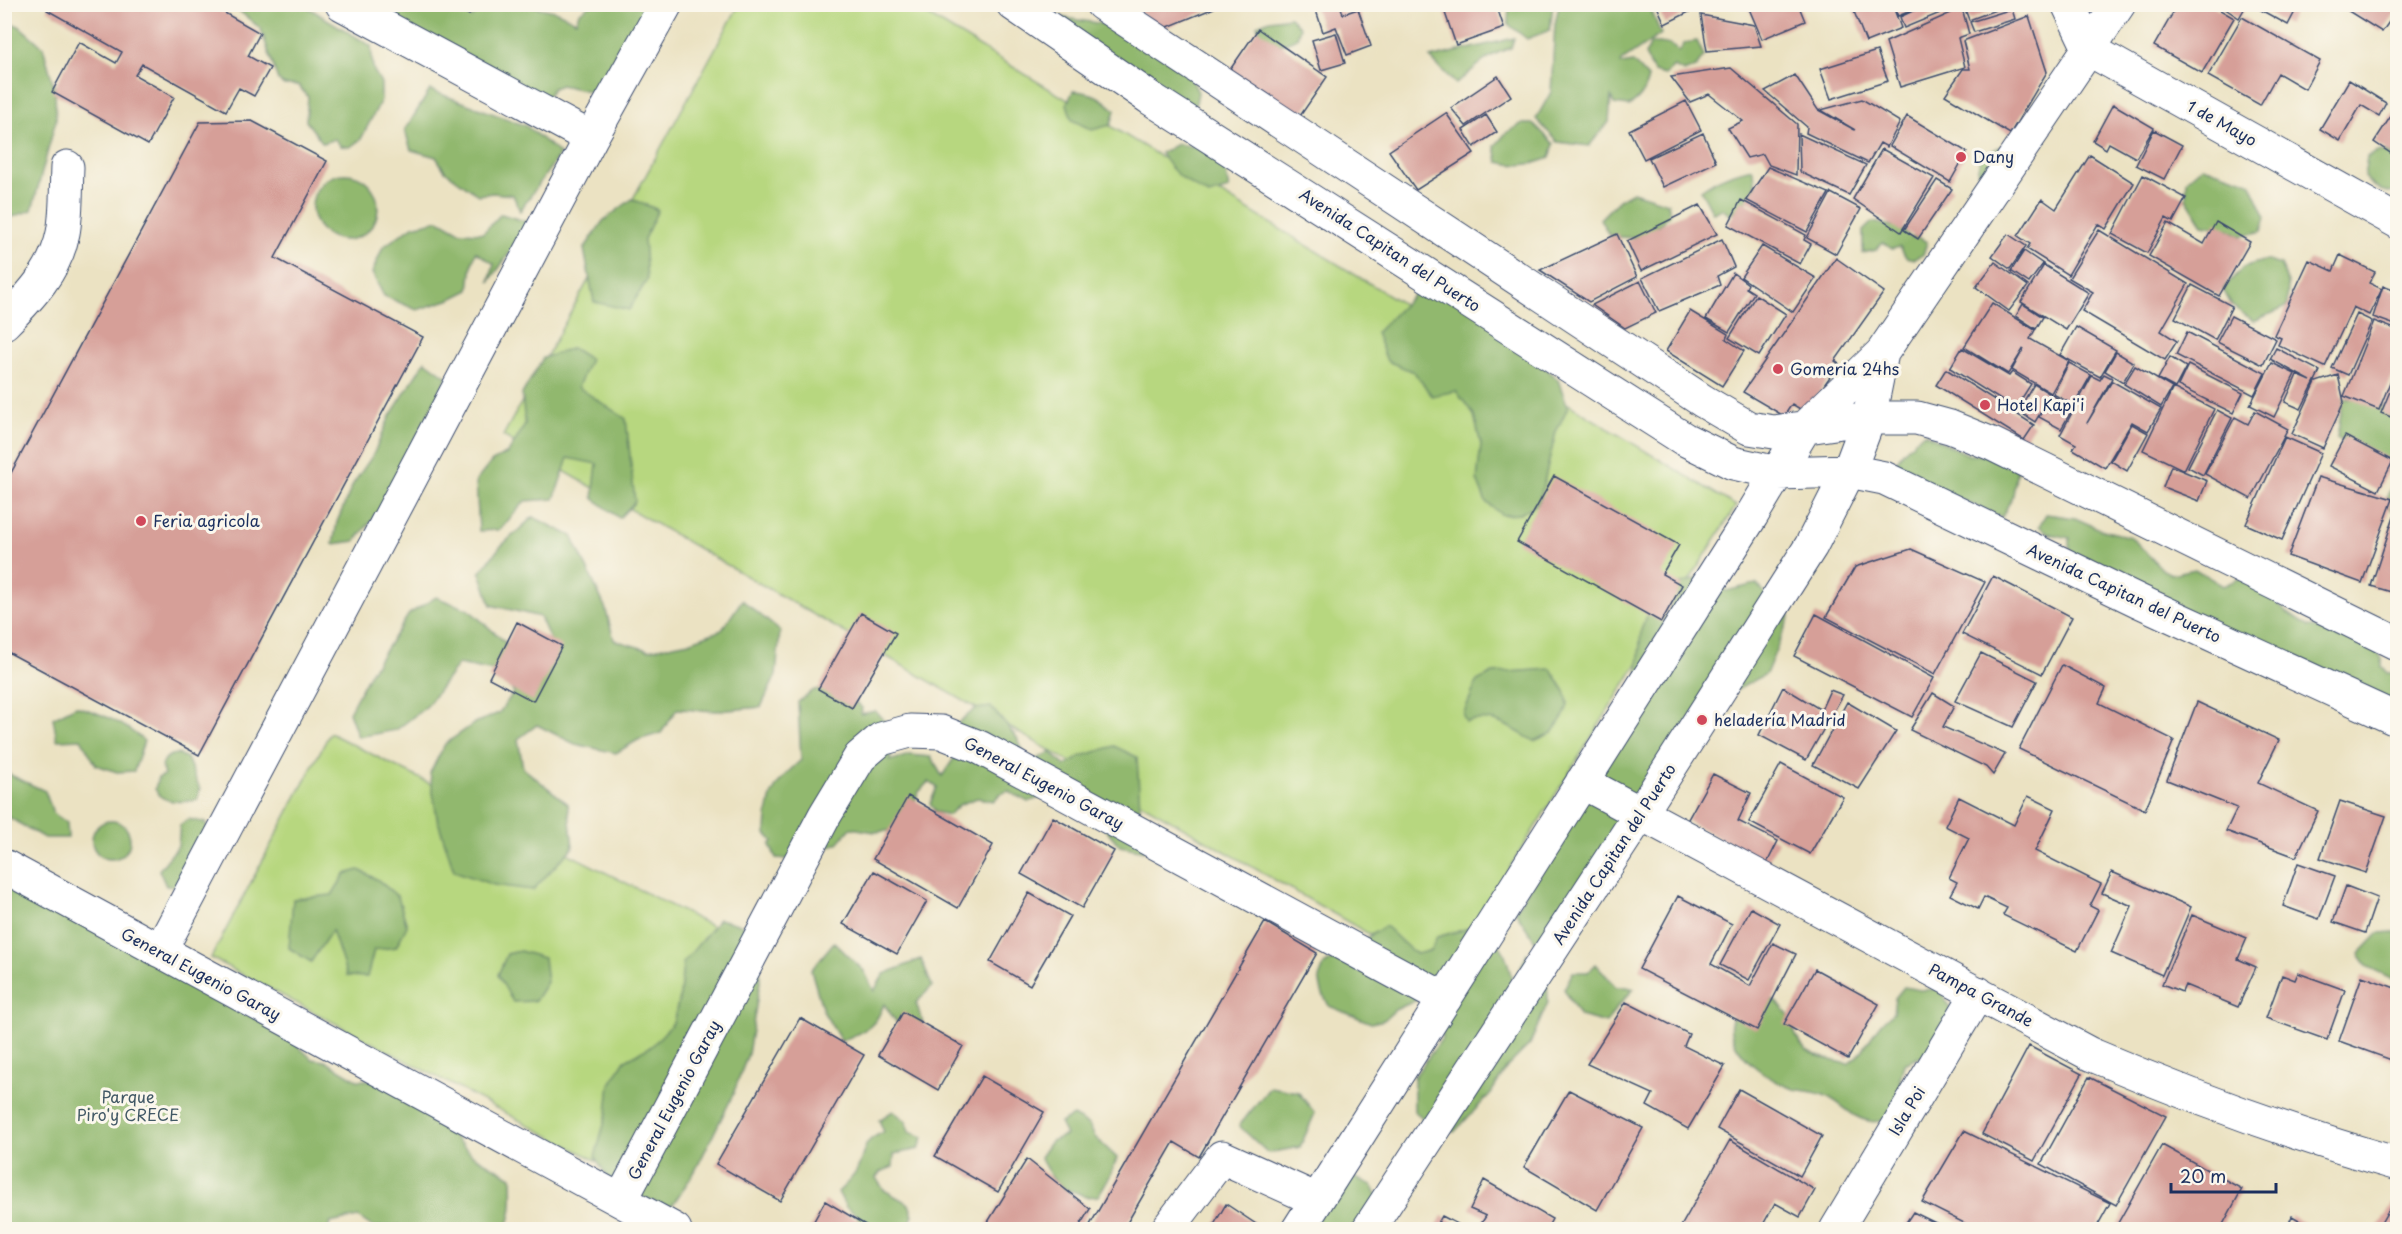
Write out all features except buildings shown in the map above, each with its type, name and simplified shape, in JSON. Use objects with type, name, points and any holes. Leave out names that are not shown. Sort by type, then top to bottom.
[{"type":"street","points":[[342,4],[591,138]]},
{"type":"street","points":[[160,951],[591,138],[666,4]]},
{"type":"street","name":"Avenida Capitan del Puerto","points":[[1014,4],[1150,98],[1684,439],[1733,463],[1778,473],[1849,471],[1884,478],[1918,492],[2128,596],[2397,720]]},
{"type":"street","points":[[1102,4],[1703,401],[1749,428],[1774,432],[1869,418],[1917,418],[1950,427],[1992,444],[2397,644]]},
{"type":"street","points":[[2068,4],[2090,50]]},
{"type":"street","name":"Avenida Capitan del Puerto","points":[[1298,1230],[1805,427],[1882,353],[2090,50],[2119,4]]},
{"type":"street","name":"1 de Mayo","points":[[2090,50],[2397,222]]},
{"type":"street","points":[[4,323],[27,299],[52,265],[63,233],[67,167]]},
{"type":"street","name":"Avenida Capitan del Puerto","points":[[1368,1230],[1641,813],[1811,546],[1849,471],[1869,418],[1882,353]]},
{"type":"street","name":"General Eugenio Garay","points":[[621,1200],[825,815],[860,757],[881,739],[910,731],[941,732],[979,747],[1445,999]]},
{"type":"street","name":"Pampa Grande","points":[[1582,782],[2090,1054],[2173,1089],[2269,1125],[2397,1164]]},
{"type":"street","name":"General Eugenio Garay","points":[[4,866],[675,1230]]},
{"type":"street","name":"Isla Poi","points":[[1836,1230],[1978,993]]},
{"type":"street","points":[[1167,1230],[1222,1157],[1317,1200]]},
{"type":"green space","points":[[746,4],[911,5],[1736,506],[1442,976],[503,436],[738,7]]},
{"type":"green space","points":[[232,5],[304,5],[371,46],[373,69],[381,83],[381,100],[361,139],[350,147],[341,146],[335,139],[323,143],[306,121],[308,97],[298,85],[284,85],[278,80],[261,29]]},
{"type":"green space","points":[[362,5],[450,5],[472,17],[487,5],[526,5],[555,11],[576,21],[579,13],[590,5],[652,5],[633,35],[628,37],[620,50],[615,51],[617,61],[597,93],[561,85],[553,88],[545,100]]},
{"type":"green space","points":[[1509,5],[1553,5],[1550,30],[1527,39],[1508,24]]},
{"type":"green space","points":[[1559,5],[1649,5],[1661,34],[1622,61],[1621,64],[1633,62],[1648,78],[1645,87],[1642,94],[1629,106],[1614,104],[1611,96],[1609,122],[1589,146],[1558,142],[1536,119],[1551,92],[1555,24]]},
{"type":"green space","points":[[1053,16],[1122,27],[1189,74],[1198,92],[1196,103],[1186,113]]},
{"type":"green space","points":[[1290,17],[1300,27],[1297,38],[1276,47],[1263,40],[1257,25]]},
{"type":"green space","points":[[5,21],[19,26],[43,47],[55,90],[56,120],[32,210],[7,219],[5,218]]},
{"type":"green space","points":[[1514,38],[1511,48],[1488,58],[1456,84],[1430,58]]},
{"type":"green space","points":[[1697,41],[1704,56],[1696,67],[1684,72],[1674,67],[1665,75],[1654,72],[1645,55],[1651,43],[1666,44],[1679,52],[1685,43]]},
{"type":"green space","points":[[430,90],[526,126],[560,154],[520,211],[513,195],[493,193],[478,195],[445,171],[436,157],[411,150],[405,130]]},
{"type":"green space","points":[[1073,91],[1091,94],[1110,105],[1115,110],[1111,125],[1092,130],[1072,120],[1067,104]]},
{"type":"green space","points":[[1521,124],[1534,124],[1554,144],[1550,158],[1524,164],[1498,162],[1495,146],[1506,133]]},
{"type":"green space","points":[[1177,144],[1201,148],[1225,169],[1229,189],[1209,195],[1182,178],[1170,167],[1161,153]]},
{"type":"green space","points":[[2009,145],[1980,180],[1978,168],[1981,157],[2001,146]]},
{"type":"green space","points":[[2381,151],[2397,156],[2397,191],[2395,192],[2378,189],[2364,177],[2367,157]]},
{"type":"green space","points":[[2203,166],[2250,182],[2266,217],[2262,231],[2241,236],[2228,229],[2203,225],[2186,198],[2187,180]]},
{"type":"green space","points":[[1752,168],[1755,183],[1747,201],[1730,215],[1722,209],[1713,213],[1701,190],[1725,176]]},
{"type":"green space","points":[[339,174],[351,174],[363,179],[373,189],[378,207],[376,220],[363,235],[351,240],[339,240],[327,235],[317,225],[312,213],[312,201],[317,189],[327,179]]},
{"type":"green space","points":[[1633,192],[1668,203],[1670,215],[1643,236],[1629,238],[1609,235],[1600,219],[1620,199]]},
{"type":"green space","points":[[632,199],[658,210],[644,239],[647,280],[629,310],[594,302],[584,249],[603,221]]},
{"type":"green space","points":[[501,214],[531,223],[489,282],[494,264],[476,252],[469,290],[451,299],[417,310],[384,296],[372,273],[383,247],[413,226],[439,220],[460,232],[483,233]]},
{"type":"green space","points":[[1872,222],[1898,226],[1911,238],[1918,237],[1927,242],[1923,255],[1914,259],[1906,257],[1900,247],[1892,249],[1883,243],[1876,250],[1863,253],[1863,231]]},
{"type":"green space","points":[[2266,260],[2280,265],[2288,283],[2287,307],[2254,321],[2232,306],[2223,289],[2243,267]]},
{"type":"green space","points":[[1443,289],[1516,339],[1558,380],[1568,407],[1556,432],[1539,503],[1520,514],[1502,515],[1486,502],[1477,480],[1481,445],[1474,415],[1456,391],[1432,396],[1414,372],[1387,361],[1376,333],[1416,292]]},
{"type":"green space","points":[[572,348],[590,359],[578,387],[626,419],[635,502],[619,518],[593,498],[597,464],[568,458],[554,499],[525,501],[500,530],[479,531],[476,481],[492,461],[508,453],[525,425],[522,394],[543,358]]},
{"type":"green space","points":[[425,361],[447,377],[380,510],[355,541],[333,544],[337,522],[353,484],[373,455],[390,416]]},
{"type":"green space","points":[[2364,398],[2392,409],[2398,425],[2397,514],[2384,503],[2395,479],[2367,448],[2337,438],[2343,399]]},
{"type":"green space","points":[[1924,433],[1969,455],[1988,455],[2017,469],[2013,495],[2002,517],[1890,470],[1904,451]]},
{"type":"green space","points":[[2046,514],[2075,518],[2102,530],[2131,537],[2163,570],[2171,574],[2195,569],[2223,586],[2238,579],[2252,580],[2285,611],[2309,627],[2366,632],[2382,659],[2382,667],[2387,673],[2397,673],[2397,711],[2070,556],[2070,538],[2050,534],[2039,526]]},
{"type":"green space","points":[[533,517],[572,536],[605,607],[614,640],[648,650],[689,642],[722,630],[742,600],[780,631],[776,675],[761,707],[718,711],[677,709],[661,733],[638,740],[616,753],[575,744],[537,725],[518,739],[523,768],[568,804],[573,847],[533,890],[494,885],[454,871],[437,818],[430,773],[445,744],[475,723],[499,713],[514,692],[494,671],[458,664],[427,706],[396,730],[358,737],[349,712],[370,673],[409,614],[436,597],[469,610],[504,641],[525,673],[552,644],[540,617],[491,605],[480,572],[500,547]]},
{"type":"green space","points":[[1702,577],[1726,591],[1756,584],[1790,616],[1766,674],[1693,714],[1561,927],[1535,941],[1515,911],[1634,719],[1641,630],[1652,604],[1675,586]]},
{"type":"green space","points":[[1551,669],[1566,693],[1568,704],[1565,714],[1552,733],[1534,741],[1510,727],[1493,721],[1484,719],[1466,722],[1463,715],[1477,681],[1493,673]]},
{"type":"green space","points":[[841,687],[862,708],[861,714],[875,711],[890,728],[893,745],[889,761],[910,755],[931,757],[942,776],[957,754],[957,724],[975,709],[991,707],[1017,738],[1029,763],[1051,752],[1065,766],[1082,756],[1114,746],[1137,757],[1140,808],[1134,818],[1145,851],[1120,846],[1097,819],[1042,797],[1028,802],[1008,791],[1000,794],[994,801],[977,798],[959,805],[949,815],[936,812],[930,804],[937,787],[928,782],[918,793],[910,814],[895,830],[875,832],[851,828],[838,843],[826,848],[808,861],[776,858],[770,845],[773,841],[766,834],[768,809],[777,784],[801,760],[798,702],[814,690]]},
{"type":"green space","points":[[76,706],[112,719],[144,741],[134,771],[117,772],[96,765],[81,739],[57,740],[53,718]]},
{"type":"green space","points":[[330,733],[743,942],[614,1170],[211,958]]},
{"type":"green space","points":[[178,754],[187,758],[200,789],[197,800],[179,802],[168,800],[158,794],[155,789],[158,778],[164,775],[163,763],[167,757]]},
{"type":"green space","points":[[4,772],[45,791],[53,813],[67,823],[68,838],[44,838],[5,815]]},
{"type":"green space","points":[[189,819],[206,823],[209,835],[182,884],[166,886],[159,870],[178,846],[180,825]]},
{"type":"green space","points":[[111,821],[124,827],[130,840],[124,853],[111,859],[98,853],[92,840],[98,827]]},
{"type":"green space","name":"Parque Piro'y CRECE","points":[[4,867],[281,1022],[298,1046],[312,1059],[325,1061],[357,1080],[376,1080],[428,1111],[472,1155],[512,1177],[511,1211],[508,1225],[504,1230],[401,1229],[400,1225],[374,1228],[358,1217],[330,1223],[328,1230],[5,1229]]},
{"type":"green space","points":[[359,870],[378,880],[398,897],[407,926],[396,947],[374,950],[367,977],[347,976],[332,930],[311,962],[289,948],[293,899],[332,895],[345,874]]},
{"type":"green space","points":[[719,919],[750,927],[759,954],[760,982],[748,1054],[732,1097],[695,1171],[671,1207],[614,1188],[595,1157],[607,1113],[610,1084],[625,1060],[652,1046],[673,1023],[680,995],[683,963]]},
{"type":"green space","points":[[1480,925],[1495,938],[1504,952],[1513,986],[1527,953],[1547,979],[1548,1002],[1530,1044],[1507,1067],[1491,1093],[1454,1132],[1428,1122],[1414,1111],[1414,1077],[1443,1037],[1431,1008],[1421,998],[1395,1010],[1384,1020],[1371,1023],[1329,1006],[1322,992],[1319,978],[1324,965],[1385,926],[1417,954],[1431,950],[1437,937]]},
{"type":"green space","points":[[2379,933],[2398,933],[2398,979],[2395,980],[2368,967],[2359,954]]},
{"type":"green space","points":[[834,942],[864,971],[874,991],[884,974],[921,959],[932,986],[916,1003],[923,1023],[897,1023],[884,1004],[873,1024],[841,1041],[823,1011],[811,970]]},
{"type":"green space","points":[[520,951],[544,958],[547,982],[535,1001],[513,1002],[498,975],[507,954]]},
{"type":"green space","points":[[1596,964],[1616,987],[1634,989],[1606,1023],[1580,1016],[1564,989],[1573,972],[1588,972]]},
{"type":"green space","points":[[1904,987],[1920,990],[1939,989],[1955,1014],[1930,1056],[1917,1058],[1904,1064],[1900,1079],[1902,1109],[1883,1120],[1874,1122],[1862,1119],[1827,1096],[1794,1089],[1775,1081],[1747,1059],[1734,1041],[1731,1032],[1731,1022],[1737,1006],[1763,995],[1783,1008],[1801,1045],[1808,1051],[1848,1064],[1861,1052],[1880,1025],[1893,1013],[1895,998]]},
{"type":"green space","points":[[1270,1087],[1298,1092],[1315,1113],[1300,1147],[1268,1153],[1239,1126]]},
{"type":"green space","points":[[893,1111],[906,1121],[909,1132],[923,1137],[919,1149],[894,1154],[893,1167],[880,1172],[876,1178],[884,1190],[909,1204],[913,1216],[906,1229],[861,1229],[857,1215],[846,1207],[838,1192],[855,1173],[865,1147],[871,1139],[884,1132],[879,1120]]},
{"type":"green space","points":[[1073,1116],[1089,1125],[1095,1137],[1117,1158],[1098,1196],[1085,1197],[1063,1188],[1047,1170],[1040,1157],[1051,1141],[1066,1135],[1060,1123]]},
{"type":"green space","points":[[1346,1174],[1372,1185],[1381,1202],[1388,1229],[1291,1230]]},
{"type":"place","name":"Dany","points":[[1961,157]]},
{"type":"place","name":"Gomeria 24hs","points":[[1778,369]]},
{"type":"place","name":"Hotel Kapi'i","points":[[1985,405]]},
{"type":"place","name":"Feria agricola","points":[[141,521]]},
{"type":"place","name":"heladería Madrid","points":[[1702,720]]}]
